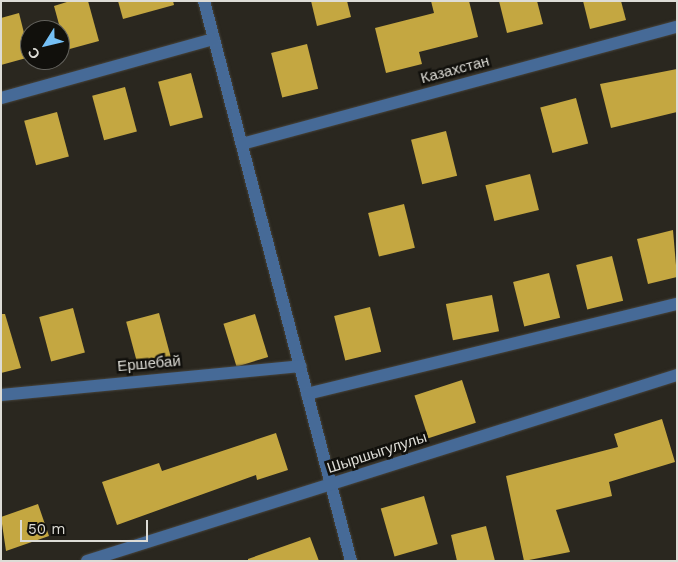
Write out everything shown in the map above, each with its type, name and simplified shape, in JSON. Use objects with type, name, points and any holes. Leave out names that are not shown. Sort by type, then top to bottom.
[{"type":"street","points":[[204,1],[301,366],[329,485],[351,561]]},
{"type":"street","name":"Казахстан","points":[[242,144],[677,27]]},
{"type":"street","points":[[1,98],[214,39]]},
{"type":"street","points":[[307,394],[677,304]]},
{"type":"street","name":"Ершебай","points":[[1,395],[301,366]]},
{"type":"street","name":"Шыршыгулулы","points":[[87,561],[677,375]]},
{"type":"building","points":[[70,1],[88,1],[99,41],[70,49],[70,20],[58,20],[54,6]]},
{"type":"building","points":[[118,1],[173,1],[174,5],[123,19]]},
{"type":"building","points":[[311,1],[347,1],[351,17],[317,26]]},
{"type":"building","points":[[431,1],[469,1],[478,37],[419,52],[422,64],[386,73],[375,28],[434,13]]},
{"type":"building","points":[[499,1],[537,1],[543,24],[507,33]]},
{"type":"building","points":[[583,1],[621,1],[626,20],[590,29]]},
{"type":"building","points":[[19,13],[21,20],[20,60],[1,65],[1,18]]},
{"type":"building","points":[[307,44],[318,89],[282,98],[271,53]]},
{"type":"building","points":[[677,69],[677,112],[611,128],[600,84]]},
{"type":"building","points":[[191,73],[203,117],[170,126],[158,82]]},
{"type":"building","points":[[125,87],[137,131],[104,140],[92,96]]},
{"type":"building","points":[[576,98],[588,143],[552,153],[540,108]]},
{"type":"building","points":[[57,112],[69,156],[36,165],[24,121]]},
{"type":"building","points":[[446,131],[457,176],[422,184],[411,140]]},
{"type":"building","points":[[530,174],[539,210],[494,221],[485,185]]},
{"type":"building","points":[[404,204],[415,248],[379,257],[368,213]]},
{"type":"building","points":[[673,230],[677,277],[648,284],[637,239]]},
{"type":"building","points":[[612,256],[623,301],[587,310],[576,265]]},
{"type":"building","points":[[549,273],[560,318],[524,327],[513,282]]},
{"type":"building","points":[[492,295],[499,331],[453,340],[446,304]]},
{"type":"building","points":[[370,307],[381,352],[345,361],[334,316]]},
{"type":"building","points":[[73,308],[85,352],[51,361],[39,317]]},
{"type":"building","points":[[159,313],[171,357],[138,366],[126,322]]},
{"type":"building","points":[[1,314],[5,314],[21,368],[1,373]]},
{"type":"building","points":[[255,314],[268,357],[237,367],[223,324]]},
{"type":"building","points":[[462,380],[476,423],[428,438],[414,395]]},
{"type":"building","points":[[662,419],[675,462],[609,482],[612,496],[556,510],[570,552],[524,561],[506,476],[618,447],[614,434]]},
{"type":"building","points":[[276,433],[288,470],[257,480],[256,475],[117,525],[102,482],[159,463],[162,471]]},
{"type":"building","points":[[424,496],[438,544],[395,556],[381,508]]},
{"type":"building","points":[[38,504],[49,536],[6,551],[1,517]]},
{"type":"building","points":[[486,526],[495,561],[457,561],[451,535]]},
{"type":"building","points":[[310,537],[319,561],[248,561],[248,559]]}]
